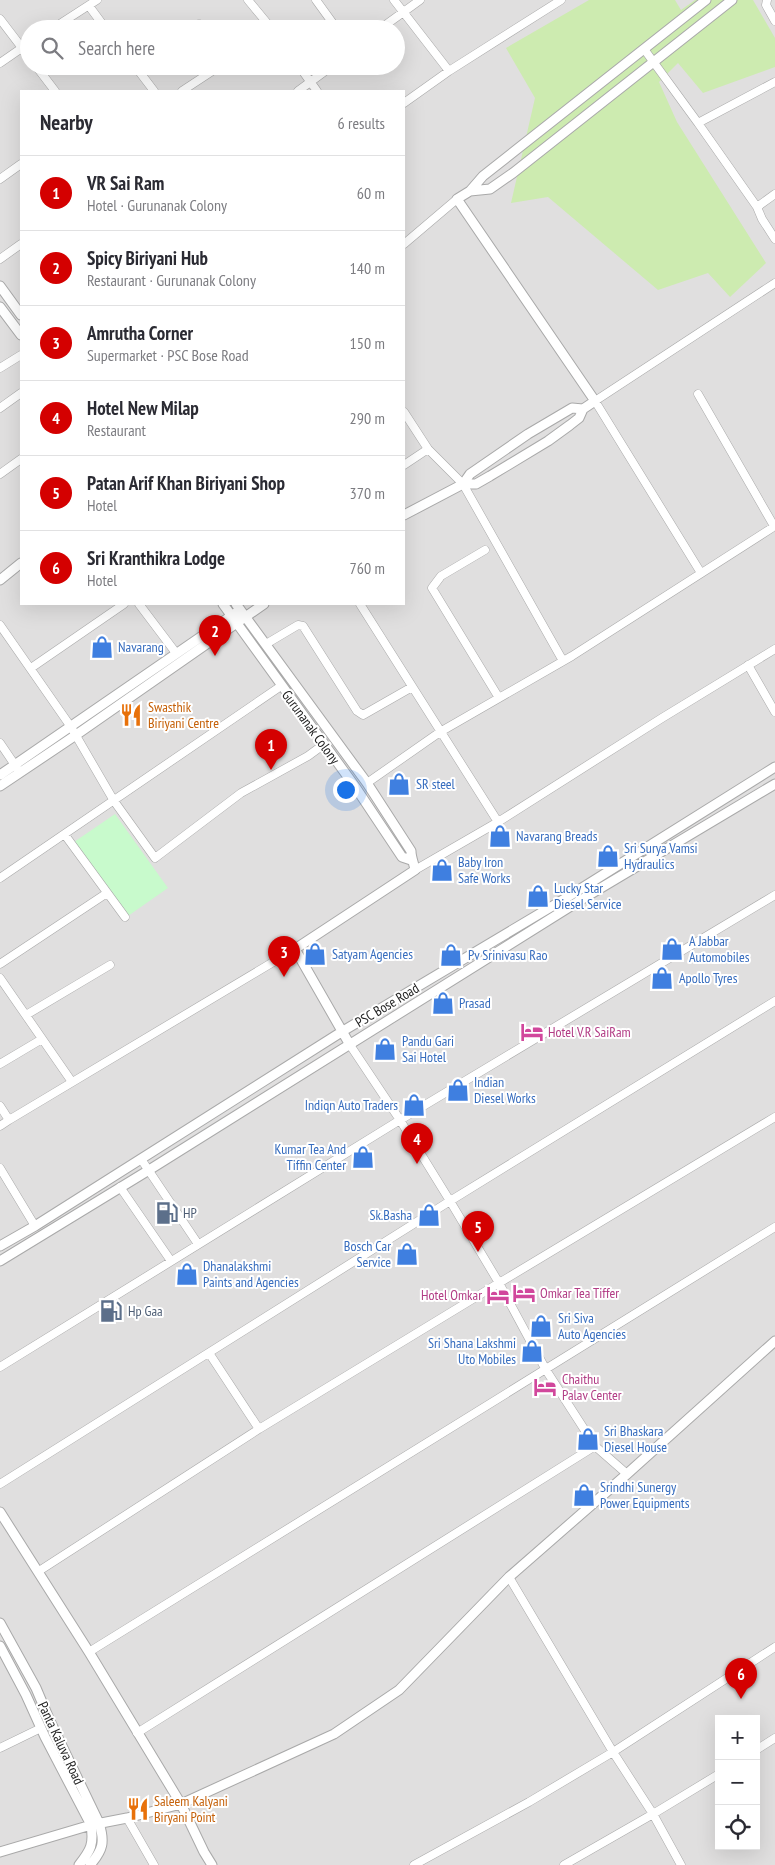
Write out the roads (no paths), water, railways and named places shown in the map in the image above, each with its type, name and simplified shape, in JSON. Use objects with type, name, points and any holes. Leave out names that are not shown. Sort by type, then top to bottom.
[{"type":"street","points":[[66,20],[97,0]]},
{"type":"street","points":[[248,0],[265,20]]},
{"type":"street","points":[[316,0],[330,20]]},
{"type":"street","points":[[394,0],[449,71]]},
{"type":"street","points":[[392,20],[420,0]]},
{"type":"street","points":[[405,102],[449,71],[561,0]]},
{"type":"street","points":[[405,243],[457,199],[470,191],[482,176],[706,0]]},
{"type":"street","points":[[470,191],[490,189],[590,113],[732,0]]},
{"type":"street","points":[[767,0],[766,5],[775,21]]},
{"type":"street","points":[[89,6],[99,20]]},
{"type":"street","points":[[0,19],[20,46]]},
{"type":"street","points":[[0,63],[20,48]]},
{"type":"street","points":[[644,49],[757,206],[762,219],[775,239]]},
{"type":"street","points":[[42,75],[53,90]]},
{"type":"street","points":[[143,75],[153,90]]},
{"type":"street","points":[[184,90],[206,75]]},
{"type":"street","points":[[305,75],[316,90]]},
{"type":"street","points":[[300,90],[321,75]]},
{"type":"street","points":[[698,123],[775,82]]},
{"type":"street","points":[[0,179],[20,165]]},
{"type":"street","points":[[757,206],[775,194]]},
{"type":"street","points":[[457,199],[595,401],[701,573]]},
{"type":"street","points":[[0,258],[20,245]]},
{"type":"street","points":[[463,484],[476,484],[548,441],[579,418],[583,409],[775,283]]},
{"type":"street","points":[[0,286],[20,314]]},
{"type":"street","points":[[0,307],[20,334]]},
{"type":"street","points":[[0,368],[20,356]]},
{"type":"street","points":[[367,783],[440,732],[563,661],[775,526],[698,394]]},
{"type":"street","points":[[0,408],[20,395]]},
{"type":"street","points":[[405,514],[463,484],[470,474],[528,434],[572,408],[583,409]]},
{"type":"street","points":[[405,414],[428,449],[463,484],[563,661]]},
{"type":"street","points":[[405,429],[412,425]]},
{"type":"street","points":[[405,464],[428,449]]},
{"type":"street","points":[[0,474],[20,460]]},
{"type":"street","points":[[486,550],[441,576],[432,588],[499,698]]},
{"type":"street","points":[[0,580],[20,564]]},
{"type":"street","points":[[31,668],[123,605]]},
{"type":"street","points":[[140,605],[176,653]]},
{"type":"street","name":"Gurunanak Colony","points":[[224,605],[323,745],[356,788],[402,857],[411,860],[412,851],[367,783],[241,610]]},
{"type":"street","points":[[0,775],[17,768],[76,735],[234,619],[241,610],[260,605]]},
{"type":"street","points":[[361,605],[498,822]]},
{"type":"street","points":[[0,786],[17,768],[72,726],[176,653],[234,619]]},
{"type":"street","points":[[0,624],[72,726],[114,801],[155,858],[241,793],[308,756],[323,745]]},
{"type":"street","points":[[266,644],[298,625],[303,626],[357,712],[363,715],[412,687]]},
{"type":"street","points":[[0,1126],[295,949],[415,870],[498,822],[775,649]]},
{"type":"street","points":[[748,665],[775,712]]},
{"type":"street","points":[[0,878],[281,686]]},
{"type":"street","points":[[0,743],[17,768]]},
{"type":"street","name":"PSC Bose Road","points":[[0,1246],[35,1226],[343,1032],[566,898],[775,767]]},
{"type":"street","name":"PSC Bose Road","points":[[0,1262],[579,901],[775,784]]},
{"type":"street","points":[[65,835],[125,917]]},
{"type":"street","points":[[411,860],[415,865],[415,870]]},
{"type":"street","points":[[0,964],[107,893]]},
{"type":"street","points":[[0,1368],[400,1120],[775,895]]},
{"type":"street","points":[[295,949],[350,1045],[400,1120],[499,1283],[546,1370],[595,1446],[627,1474]]},
{"type":"street","points":[[26,1015],[110,965]]},
{"type":"street","points":[[0,978],[72,1082]]},
{"type":"street","points":[[0,1484],[450,1201],[775,1001]]},
{"type":"street","points":[[0,1064],[42,1039]]},
{"type":"street","points":[[0,1106],[9,1120]]},
{"type":"street","points":[[39,1571],[259,1429],[775,1117]]},
{"type":"street","points":[[142,1159],[198,1244]]},
{"type":"street","points":[[0,1168],[35,1226]]},
{"type":"street","points":[[120,1187],[171,1261]]},
{"type":"street","points":[[89,1652],[775,1227]]},
{"type":"street","points":[[0,1852],[95,1824],[180,1804],[334,1734],[390,1695],[422,1667],[509,1577],[775,1341]]},
{"type":"street","points":[[209,1353],[259,1429]]},
{"type":"street","points":[[137,1733],[595,1446]]},
{"type":"street","points":[[0,1512],[89,1652],[180,1804],[212,1865]]},
{"type":"street","points":[[509,1577],[612,1752],[653,1814],[681,1865]]},
{"type":"street","name":"Panta Kaluva Road","points":[[0,1623],[36,1688],[103,1842],[90,1865]]},
{"type":"street","name":"Panta Kaluva Road","points":[[0,1646],[41,1728],[95,1824]]},
{"type":"street","points":[[414,1865],[612,1752],[775,1647]]},
{"type":"street","points":[[0,1748],[41,1728]]},
{"type":"street","points":[[760,1747],[775,1738]]},
{"type":"street","points":[[564,1865],[715,1776]]},
{"type":"street","points":[[126,1818],[154,1865]]},
{"type":"street","points":[[79,1865],[89,1852],[95,1824]]},
{"type":"place","name":"Navarang","points":[[102,647]]},
{"type":"place","name":"Spicy Biriyani Hub","points":[[215,656]]},
{"type":"place","name":"Swasthik Biriyani Centre","points":[[131,715]]},
{"type":"place","name":"VR Sai Ram","points":[[271,770]]},
{"type":"place","name":"SR steel","points":[[399,784]]},
{"type":"place","name":"Navarang Breads","points":[[500,836]]},
{"type":"place","name":"Sri Surya Vamsi Hydraulics","points":[[608,856]]},
{"type":"place","name":"Baby Iron Safe Works","points":[[442,870]]},
{"type":"place","name":"Lucky Star Diesel Service","points":[[538,896]]},
{"type":"place","name":"A Jabbar Automobiles","points":[[672,949]]},
{"type":"place","name":"Satyam Agencies","points":[[315,954]]},
{"type":"place","name":"Pv Srinivasu Rao","points":[[451,955]]},
{"type":"place","name":"Amrutha Corner","points":[[284,977]]},
{"type":"place","name":"Apollo Tyres","points":[[662,978]]},
{"type":"place","name":"Prasad","points":[[443,1003]]},
{"type":"place","name":"Hotel V.R SaiRam","points":[[532,1032]]},
{"type":"place","name":"Pandu Gari Sai Hotel","points":[[385,1049]]},
{"type":"place","name":"Indian Diesel Works","points":[[458,1090]]},
{"type":"place","name":"Indiqn Auto Traders","points":[[414,1105]]},
{"type":"place","name":"Kumar Tea And Tiffin Center","points":[[363,1157]]},
{"type":"place","name":"Hotel New Milap","points":[[417,1164]]},
{"type":"place","name":"HP","points":[[167,1213]]},
{"type":"place","name":"Sk.Basha","points":[[429,1215]]},
{"type":"place","name":"Patan Arif Khan Biriyani Shop","points":[[478,1252]]},
{"type":"place","name":"Bosch Car Service","points":[[407,1254]]},
{"type":"place","name":"Dhanalakshmi Paints and Agencies","points":[[187,1274]]},
{"type":"place","name":"Omkar Tea Tiffer","points":[[524,1293]]},
{"type":"place","name":"Hotel Omkar","points":[[498,1295]]},
{"type":"place","name":"Hp Gaa","points":[[111,1311]]},
{"type":"place","name":"Sri Siva Auto Agencies","points":[[541,1326]]},
{"type":"place","name":"Sri Shana Lakshmi Uto Mobiles","points":[[532,1351]]},
{"type":"place","name":"Chaithu Palav Center","points":[[545,1387]]},
{"type":"place","name":"Sri Bhaskara Diesel House","points":[[588,1439]]},
{"type":"place","name":"Srindhi Sunergy Power Equipments","points":[[584,1495]]},
{"type":"place","name":"Sri Kranthikra Lodge","points":[[741,1699]]},
{"type":"place","name":"Saleem Kalyani Biryani Point","points":[[138,1809]]}]
